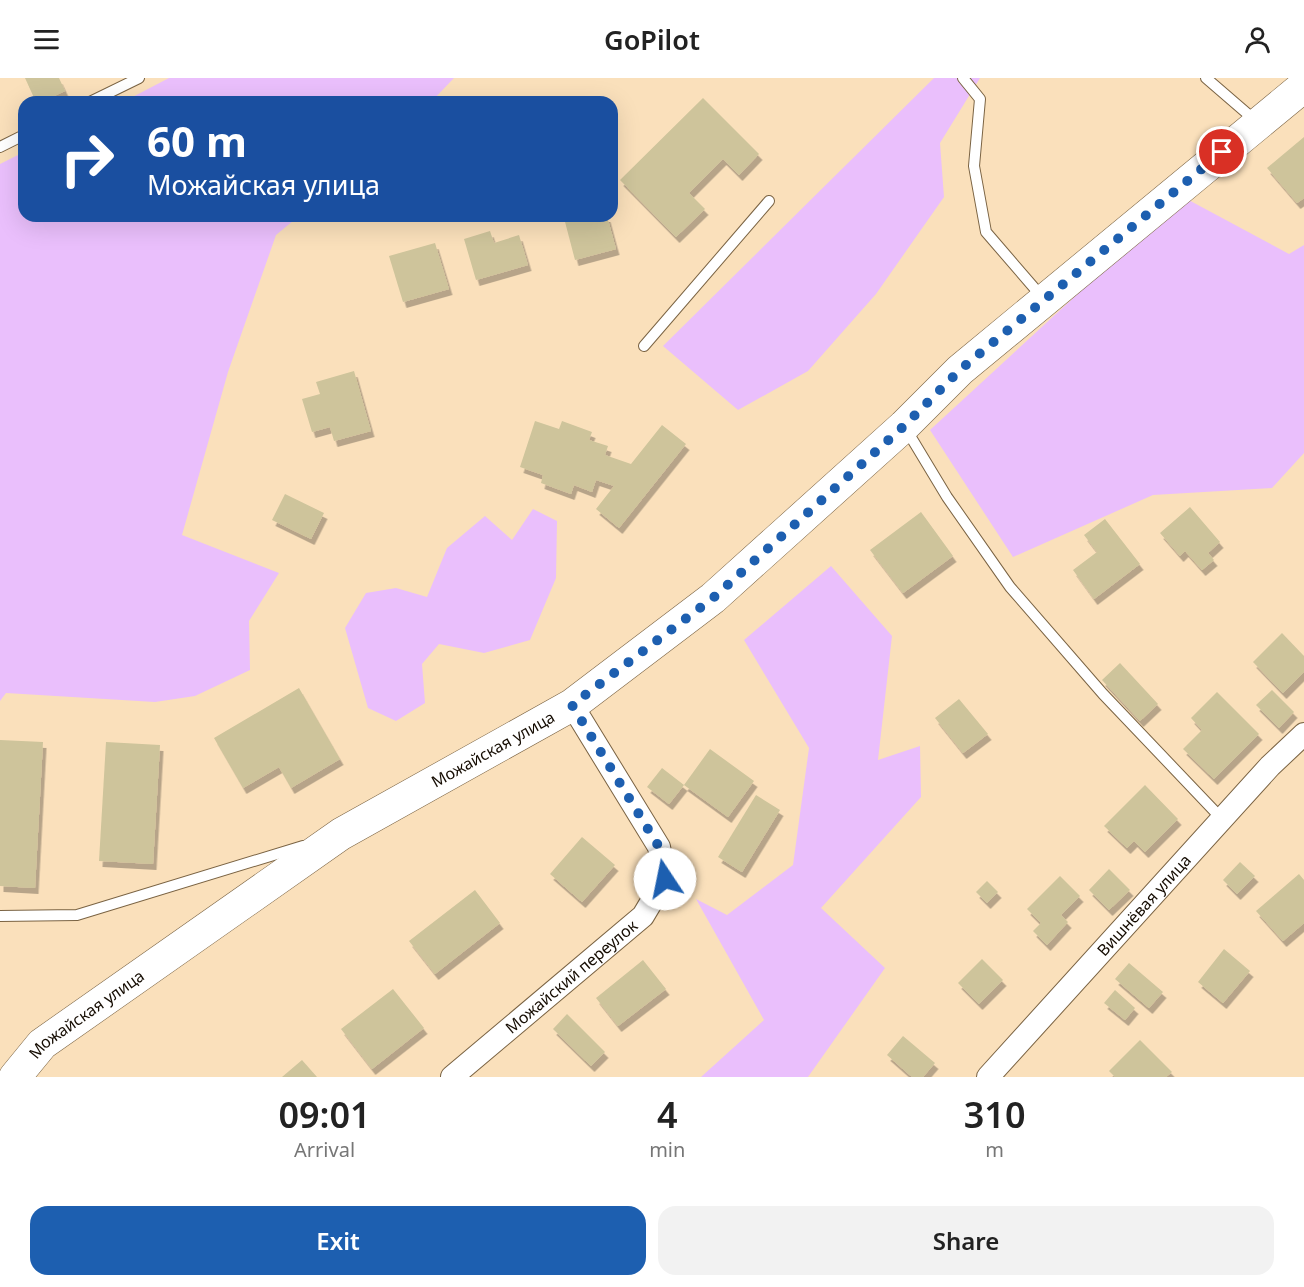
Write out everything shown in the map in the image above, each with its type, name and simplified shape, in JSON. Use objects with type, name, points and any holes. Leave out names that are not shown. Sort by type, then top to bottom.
[{"type":"street","name":"Можайская улица","points":[[15,1077],[42,1044],[341,834],[572,705],[713,598],[904,426],[960,370],[1257,122],[1304,86]]},
{"type":"street","name":"Можайский переулок","points":[[452,1077],[643,916],[665,879],[659,847],[572,705]]},
{"type":"street","name":"Вишнёвая улица","points":[[988,1077],[1270,766],[1304,734]]},
{"type":"lane","points":[[102,96],[139,78]]},
{"type":"lane","points":[[963,78],[980,99],[974,166],[986,232],[1044,300]]},
{"type":"lane","points":[[1206,78],[1257,122]]},
{"type":"lane","points":[[0,147],[18,138]]},
{"type":"lane","points":[[644,346],[769,201]]},
{"type":"lane","points":[[904,426],[947,497],[1010,587],[1103,694],[1222,819]]},
{"type":"lane","points":[[0,916],[76,915],[341,834]]},
{"type":"shaded area","points":[[169,78],[454,78],[437,96],[134,96]]},
{"type":"shaded area","points":[[934,78],[980,78],[940,143],[944,197],[876,294],[808,371],[738,410],[663,346]]},
{"type":"shaded area","points":[[18,155],[18,222],[292,222],[276,235],[228,372],[182,535],[279,573],[249,621],[250,670],[195,696],[155,702],[6,693],[0,701],[0,164]]},
{"type":"shaded area","points":[[1183,197],[1289,254],[1304,245],[1304,453],[1272,488],[1153,495],[1013,557],[930,430]]},
{"type":"shaded area","points":[[533,509],[557,521],[556,578],[530,640],[484,653],[439,644],[422,664],[425,703],[396,721],[368,708],[345,628],[366,593],[396,588],[427,597],[447,548],[485,516],[512,540]]},
{"type":"shaded area","points":[[831,566],[892,636],[878,760],[920,746],[921,797],[821,908],[885,968],[808,1077],[701,1077],[764,1020],[696,899],[727,915],[793,865],[809,748],[744,640]]},
{"type":"building","points":[[25,78],[59,78],[65,91],[54,96],[33,96]]},
{"type":"building","points":[[703,98],[759,154],[739,175],[723,159],[689,193],[705,209],[676,237],[620,180]]},
{"type":"building","points":[[1304,137],[1304,198],[1297,203],[1267,168]]},
{"type":"building","points":[[565,222],[609,222],[616,249],[575,260]]},
{"type":"building","points":[[490,231],[494,243],[519,235],[528,265],[476,280],[464,239]]},
{"type":"building","points":[[435,243],[449,289],[403,302],[389,256]]},
{"type":"building","points":[[354,371],[371,431],[334,441],[330,427],[312,432],[302,399],[320,394],[316,382]]},
{"type":"building","points":[[535,421],[559,429],[562,421],[592,432],[589,440],[608,446],[605,455],[631,464],[662,425],[686,444],[619,528],[596,509],[614,486],[596,480],[592,492],[574,485],[571,494],[541,483],[543,475],[520,467]]},
{"type":"building","points":[[285,494],[324,513],[311,539],[272,520]]},
{"type":"building","points":[[1190,507],[1220,542],[1208,553],[1214,560],[1202,570],[1185,551],[1180,556],[1160,533]]},
{"type":"building","points":[[921,512],[953,556],[903,593],[870,550]]},
{"type":"building","points":[[1105,519],[1140,564],[1094,599],[1073,570],[1097,552],[1084,535]]},
{"type":"building","points":[[1282,633],[1304,656],[1304,672],[1283,693],[1253,662]]},
{"type":"building","points":[[1120,663],[1158,704],[1140,721],[1102,680]]},
{"type":"building","points":[[299,688],[340,759],[291,788],[279,767],[243,788],[214,738]]},
{"type":"building","points":[[1272,690],[1294,712],[1279,728],[1256,705]]},
{"type":"building","points":[[1217,692],[1259,734],[1214,779],[1183,749],[1202,730],[1191,718]]},
{"type":"building","points":[[959,699],[988,734],[963,753],[935,718]]},
{"type":"building","points":[[0,740],[43,742],[35,888],[0,886]]},
{"type":"building","points":[[106,742],[160,745],[153,864],[99,861]]},
{"type":"building","points":[[710,749],[754,781],[728,817],[684,785]]},
{"type":"building","points":[[662,768],[684,785],[669,804],[647,787]]},
{"type":"building","points":[[1145,785],[1178,819],[1145,852],[1134,841],[1127,848],[1104,826]]},
{"type":"building","points":[[756,795],[780,810],[742,872],[718,857]]},
{"type":"building","points":[[582,837],[615,865],[582,902],[550,874]]},
{"type":"building","points":[[1240,862],[1255,876],[1237,894],[1223,880]]},
{"type":"building","points":[[1109,869],[1130,890],[1109,910],[1089,890]]},
{"type":"building","points":[[1299,874],[1304,880],[1304,923],[1283,941],[1256,911]]},
{"type":"building","points":[[1060,876],[1080,896],[1061,915],[1068,922],[1047,945],[1033,931],[1041,923],[1027,909]]},
{"type":"building","points":[[987,881],[998,892],[987,903],[976,892]]},
{"type":"building","points":[[475,890],[500,923],[435,974],[409,941]]},
{"type":"building","points":[[1224,949],[1250,971],[1223,1003],[1198,982]]},
{"type":"building","points":[[982,959],[1003,980],[979,1004],[958,983]]},
{"type":"building","points":[[643,960],[666,989],[618,1026],[596,998]]},
{"type":"building","points":[[1129,963],[1163,992],[1149,1008],[1115,979]]},
{"type":"building","points":[[393,989],[424,1028],[372,1069],[341,1029]]},
{"type":"building","points":[[1115,990],[1135,1008],[1125,1020],[1104,1003]]},
{"type":"building","points":[[567,1014],[605,1052],[591,1066],[553,1029]]},
{"type":"building","points":[[903,1036],[935,1063],[923,1077],[912,1077],[887,1055]]},
{"type":"building","points":[[1140,1040],[1172,1072],[1166,1077],[1115,1077],[1109,1071]]},
{"type":"building","points":[[302,1060],[317,1077],[282,1077]]},
{"type":"route","points":[[665,879],[659,847],[572,705],[713,598],[904,426],[960,370],[1222,152]]}]
